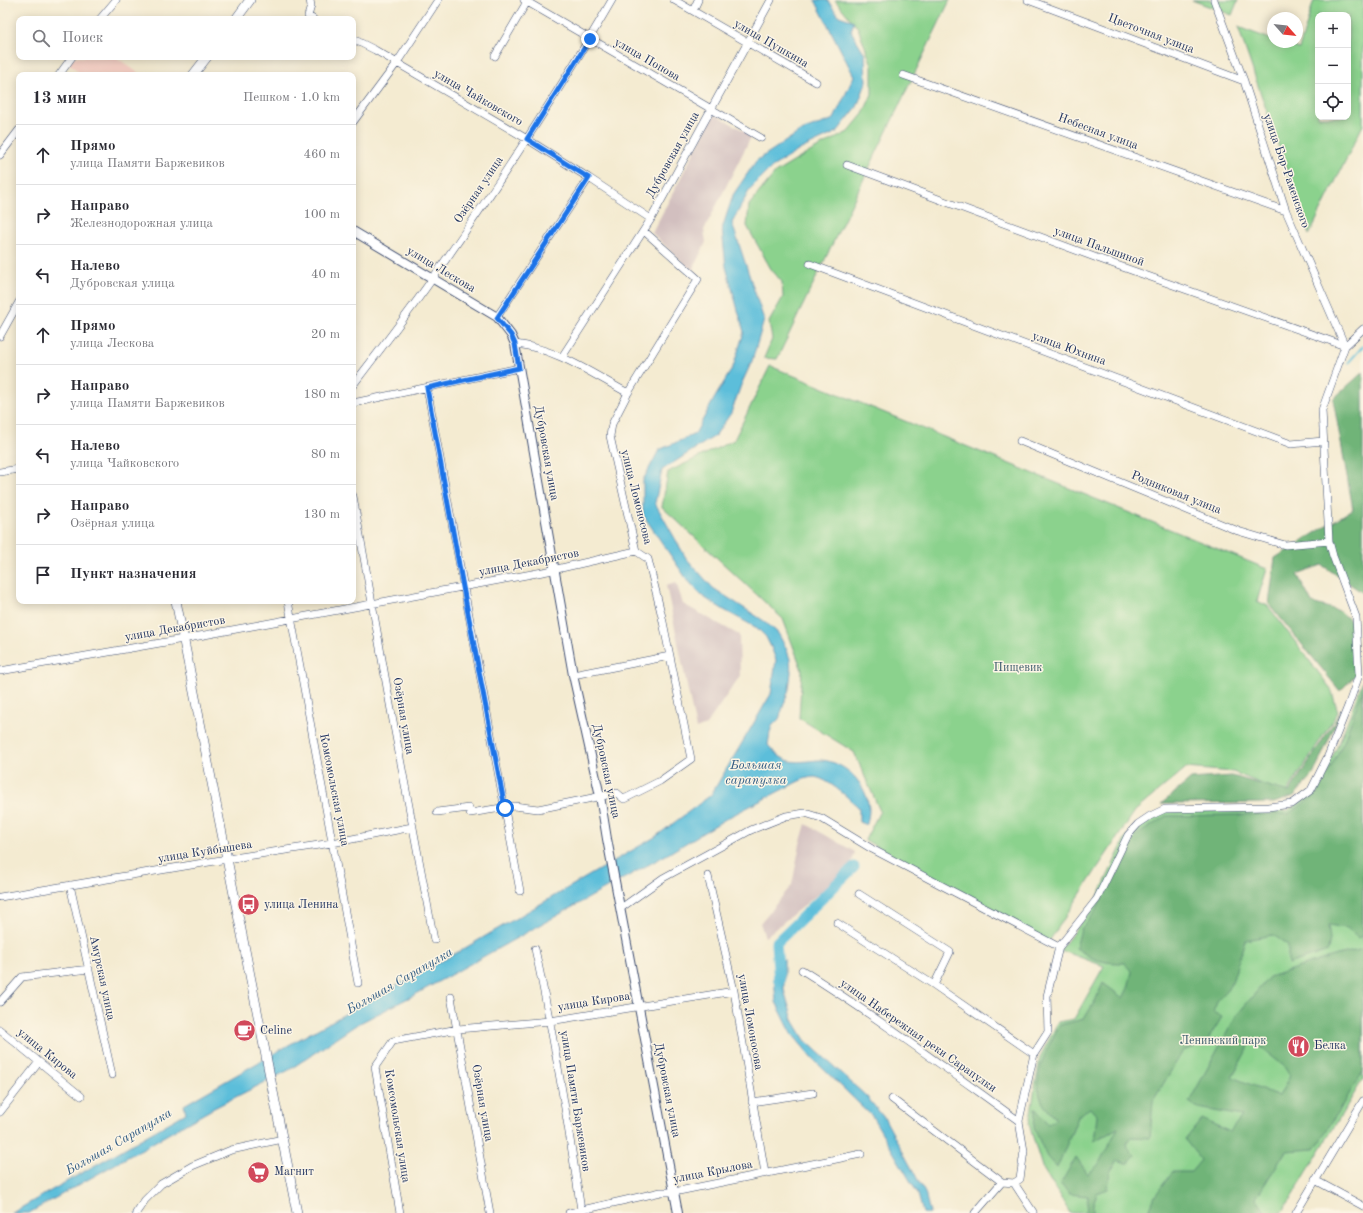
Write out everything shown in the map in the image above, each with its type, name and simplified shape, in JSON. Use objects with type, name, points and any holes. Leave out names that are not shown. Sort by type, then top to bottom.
[{"type":"main road","points":[[238,16],[250,0]]},
{"type":"main road","points":[[196,72],[205,60]]},
{"type":"main road","points":[[177,604],[297,1213]]},
{"type":"street","points":[[103,16],[116,0]]},
{"type":"street","points":[[308,16],[311,6],[310,0]]},
{"type":"street","points":[[356,118],[396,64],[438,0]]},
{"type":"street","name":"Озёрная улица","points":[[356,381],[433,278],[527,139],[590,39],[612,0]]},
{"type":"street","name":"улица Пушкина","points":[[674,0],[816,82]]},
{"type":"street","points":[[693,11],[698,0]]},
{"type":"street","name":"Дубровская улица","points":[[562,357],[644,231],[712,110],[747,42],[771,0]]},
{"type":"street","name":"Цветочная улица","points":[[1028,0],[1244,81]]},
{"type":"street","name":"улица Бор-Раменского","points":[[1214,0],[1244,81],[1286,211],[1344,346]]},
{"type":"street","points":[[495,56],[526,1]]},
{"type":"street","name":"улица Попова","points":[[526,1],[760,138]]},
{"type":"street","name":"улица Чайковского","points":[[356,40],[375,50],[396,64],[527,139],[651,219]]},
{"type":"street","points":[[61,72],[70,60]]},
{"type":"street","name":"Небесная улица","points":[[903,75],[1286,211]]},
{"type":"street","points":[[0,155],[16,134]]},
{"type":"street","name":"улица Пальшиной","points":[[847,165],[1097,258],[1344,346]]},
{"type":"street","points":[[497,318],[589,178]]},
{"type":"street","name":"улица Ломоносова","points":[[600,796],[617,793],[624,799],[660,780],[691,759],[648,559],[636,551],[610,436],[612,424],[628,393],[698,279],[644,231]]},
{"type":"street","name":"улица Лескова","points":[[356,233],[497,318],[511,335]]},
{"type":"street","name":"улица Юхнина","points":[[810,264],[1291,444],[1323,441]]},
{"type":"street","points":[[0,336],[16,307]]},
{"type":"street","points":[[892,1100],[1002,1182],[1014,1183],[1020,1179],[1024,1151],[1019,1121],[1034,1054],[1048,1032],[1047,996],[1059,947],[1098,898],[1128,835],[1138,824],[1165,809],[1268,807],[1292,804],[1312,790],[1328,756],[1359,675],[1356,617],[1333,556],[1329,541],[1322,410],[1344,346],[1363,329]]},
{"type":"street","name":"Дубровская улица","points":[[511,335],[515,344],[573,675],[600,796],[678,1213]]},
{"type":"street","points":[[515,344],[531,346],[562,357],[628,393]]},
{"type":"street","points":[[356,402],[519,368]]},
{"type":"street","points":[[427,388],[520,891]]},
{"type":"street","name":"Родниковая улица","points":[[1020,441],[1238,531],[1285,545],[1329,541]]},
{"type":"street","points":[[0,472],[16,469]]},
{"type":"street","name":"Озёрная улица","points":[[356,513],[412,827],[434,940]]},
{"type":"street","name":"улица Декабристов","points":[[0,671],[183,639],[555,570],[636,551]]},
{"type":"street","name":"Комсомольская улица","points":[[289,604],[358,983]]},
{"type":"street","points":[[573,675],[670,656]]},
{"type":"street","points":[[437,812],[468,808],[470,813],[514,806],[538,809],[600,796]]},
{"type":"street","points":[[620,904],[663,878],[751,830],[786,816],[805,813],[821,818],[872,849],[1059,947]]},
{"type":"street","name":"улица Куйбышева","points":[[0,897],[332,843],[412,827]]},
{"type":"street","name":"улица Ломоносова","points":[[708,876],[734,991],[765,1173]]},
{"type":"street","name":"Амурская улица","points":[[70,885],[112,1075]]},
{"type":"street","points":[[859,894],[950,952],[934,985]]},
{"type":"street","points":[[838,923],[934,985],[1034,1054]]},
{"type":"street","name":"улица Памяти Баржевиков","points":[[535,950],[550,1021],[581,1210]]},
{"type":"street","points":[[0,1002],[22,978],[89,970]]},
{"type":"street","name":"улица Набережная реки Сарапулки","points":[[802,970],[835,990],[1019,1121]]},
{"type":"street","name":"улица Кирова","points":[[458,1029],[550,1021],[734,991]]},
{"type":"street","name":"Озёрная улица","points":[[451,997],[458,1029],[490,1213]]},
{"type":"street","name":"Комсомольская улица","points":[[400,1213],[375,1067],[393,1041],[458,1029]]},
{"type":"street","name":"улица Кирова","points":[[0,1030],[80,1096]]},
{"type":"street","points":[[0,1112],[39,1062]]},
{"type":"street","points":[[752,1102],[813,1093]]},
{"type":"street","points":[[1296,1213],[1363,1100]]},
{"type":"street","points":[[136,1213],[145,1200],[161,1184],[192,1166],[231,1150],[283,1139]]},
{"type":"street","name":"улица Крылова","points":[[569,1213],[661,1192],[674,1192],[861,1154]]},
{"type":"street","points":[[1315,1180],[1363,1206]]},
{"type":"street","points":[[975,1213],[1002,1182]]},
{"type":"street","points":[[1014,1183],[1033,1213]]},
{"type":"shaded area","points":[[72,60],[120,60],[137,72],[78,72],[69,63]]},
{"type":"shaded area","points":[[714,114],[752,135],[704,230],[706,242],[692,271],[652,233]]},
{"type":"shaded area","points":[[676,582],[683,604],[739,635],[740,676],[706,725],[696,729],[666,585]]},
{"type":"shaded area","points":[[806,824],[855,852],[850,868],[765,937],[760,923],[792,885],[800,844]]},
{"type":"green space","points":[[835,0],[950,0],[777,359],[764,358],[772,339],[769,322],[783,297],[782,282],[771,269],[747,226],[749,205],[775,173],[813,150],[848,132],[863,114],[872,94],[872,65],[858,28]]},
{"type":"green space","points":[[1192,0],[1238,0],[1232,15]]},
{"type":"green space","points":[[1314,0],[1363,0],[1363,125],[1309,235],[1238,27],[1267,38],[1267,48],[1303,48],[1303,36]]},
{"type":"green space","name":"Пищевик","points":[[770,366],[1267,569],[1257,601],[1268,606],[1331,689],[1338,712],[1286,794],[1233,772],[1186,768],[1135,811],[1048,943],[865,840],[880,811],[854,752],[799,718],[802,670],[783,619],[662,507],[668,472],[734,440]]},
{"type":"green space","points":[[1363,372],[1363,593],[1322,565],[1297,574],[1312,603],[1340,611],[1353,623],[1356,675],[1340,691],[1269,604],[1275,558],[1353,509],[1333,399]]},
{"type":"green space","name":"Ленинский парк","points":[[1363,680],[1363,1079],[1282,1213],[1070,1213],[1042,1167],[1029,1124],[1040,1057],[1058,1022],[1074,1019],[1104,966],[1060,950],[1093,907],[1126,837],[1164,811],[1287,811],[1315,792],[1340,741]]},
{"type":"green space","points":[[1363,688],[1363,936],[1359,938],[1347,928],[1328,925],[1330,939],[1328,951],[1288,964],[1288,945],[1273,935],[1245,940],[1231,986],[1218,1000],[1213,1012],[1222,1017],[1206,1043],[1183,1051],[1153,1101],[1150,1138],[1131,1137],[1126,1145],[1135,1156],[1128,1164],[1118,1160],[1110,1172],[1108,1189],[1097,1193],[1093,1204],[1093,1213],[1086,1213],[1088,1196],[1069,1194],[1061,1183],[1076,1157],[1088,1174],[1098,1165],[1118,1128],[1094,1141],[1097,1116],[1090,1108],[1079,1115],[1057,1168],[1047,1157],[1034,1128],[1035,1108],[1048,1124],[1056,1119],[1042,1102],[1038,1079],[1046,1051],[1060,1025],[1084,1019],[1095,1001],[1103,983],[1123,998],[1128,988],[1132,972],[1124,963],[1099,960],[1088,956],[1076,948],[1081,929],[1096,910],[1129,840],[1166,816],[1288,814],[1317,794],[1344,741]]},
{"type":"green space","points":[[1342,710],[1313,775],[1294,796],[1274,803],[1161,804],[1191,779],[1232,776],[1289,792]]},
{"type":"green space","points":[[1363,949],[1363,1072],[1315,1149],[1286,1151],[1256,1198],[1266,1213],[1148,1213],[1155,1196],[1172,1172],[1191,1172],[1201,1160],[1185,1140],[1202,1119],[1230,1132],[1242,1116],[1198,1108],[1189,1102],[1236,1016],[1269,977],[1337,955]],"holes":[[[1252,1041],[1283,1065],[1290,1076],[1279,1096],[1232,1077]]]},
{"type":"water","name":"Большая сарапулка","points":[[815,0],[827,0],[839,16],[854,21],[851,31],[865,54],[866,83],[857,107],[837,132],[801,149],[772,167],[750,189],[732,223],[764,320],[752,361],[741,385],[731,413],[715,436],[662,470],[655,503],[686,558],[713,588],[764,621],[778,633],[786,648],[790,659],[791,672],[789,689],[779,719],[772,726],[768,745],[778,755],[790,761],[798,762],[821,760],[839,765],[847,770],[860,783],[864,791],[869,809],[867,824],[866,825],[859,822],[859,808],[831,784],[815,777],[799,781],[729,817],[666,855],[418,993],[356,1025],[289,1070],[214,1108],[29,1213],[12,1213],[186,1113],[184,1105],[294,1042],[460,951],[655,837],[711,795],[771,694],[776,660],[766,637],[757,628],[702,596],[686,578],[643,515],[643,480],[659,450],[695,434],[733,367],[744,332],[726,267],[722,229],[733,195],[756,161],[801,131],[834,119],[854,76]]},
{"type":"water","points":[[784,959],[784,990],[793,1020],[805,1040],[867,1097],[885,1119],[925,1193],[930,1213],[923,1213],[918,1194],[872,1116],[814,1060],[792,1034],[776,1002],[774,978],[778,965]]},
{"type":"waterway","points":[[1348,363],[1363,346]]},
{"type":"waterway","name":"Большая Сарапулка","points":[[779,981],[776,943],[854,867]]},
{"type":"place","name":"улица Ленина","points":[[248,905]]},
{"type":"place","name":"Celine","points":[[244,1031]]},
{"type":"place","name":"Белка","points":[[1299,1046]]},
{"type":"place","name":"Магнит","points":[[258,1172]]},
{"type":"route","points":[[505,808],[427,388],[519,368],[515,344],[511,335],[497,318],[589,178],[527,139],[590,39]]}]
